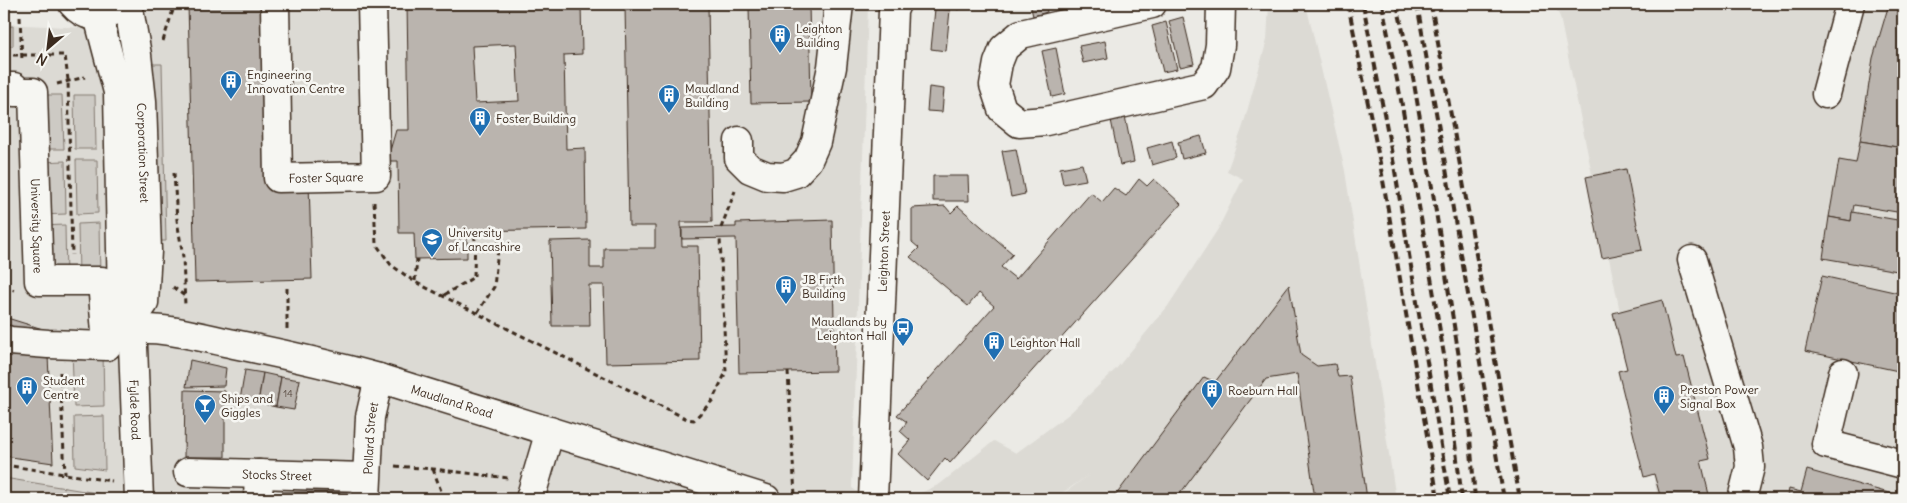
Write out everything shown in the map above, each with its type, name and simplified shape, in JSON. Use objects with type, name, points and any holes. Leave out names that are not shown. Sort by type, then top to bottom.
[{"type":"street","name":"Corporation Street","points":[[73,4],[80,11],[89,15],[110,10],[118,92],[133,313]]},
{"type":"street","name":"Corporation Street","points":[[128,4],[137,55],[142,101],[147,251],[133,313]]},
{"type":"street","name":"Foster Square","points":[[274,4],[278,178],[376,176],[372,4]]},
{"type":"street","points":[[742,152],[750,169],[767,176],[783,177],[796,173],[808,160],[816,142],[832,67],[839,4]]},
{"type":"street","points":[[1152,4],[1021,34],[1004,48],[998,63],[994,85],[1002,109],[1020,123],[1046,121],[1204,85],[1216,68],[1220,45],[1221,4]]},
{"type":"street","points":[[1826,94],[1850,4]]},
{"type":"street","name":"Leighton Street","points":[[873,499],[892,6]]},
{"type":"street","name":"University Square","points":[[4,87],[14,87],[14,92],[33,92],[38,282],[102,281],[107,346],[29,343],[4,339]]},
{"type":"street","points":[[1692,260],[1748,447],[1750,467],[1742,499]]},
{"type":"street","name":"Maudland Road","points":[[133,313],[152,328],[319,362],[380,378],[766,499]]},
{"type":"street","name":"Fylde Road","points":[[133,313],[139,492]]},
{"type":"street","points":[[1844,373],[1826,444],[1903,464]]},
{"type":"street","name":"Pollard Street","points":[[366,480],[370,417],[380,378]]},
{"type":"street","points":[[530,499],[550,431]]},
{"type":"street","name":"Stocks Street","points":[[188,472],[259,487],[366,480]]},
{"type":"path","points":[[156,45],[163,41],[175,4]]},
{"type":"path","points":[[20,17],[22,61]]},
{"type":"path","points":[[60,83],[86,76]]},
{"type":"path","points":[[721,228],[742,152]]},
{"type":"path","points":[[369,176],[374,202],[376,244],[390,265],[415,282],[687,419],[694,420],[712,401],[726,372],[720,238]]},
{"type":"path","points":[[443,296],[474,277],[475,230]]},
{"type":"path","points":[[477,313],[494,288],[500,230]]},
{"type":"path","points":[[415,282],[417,259]]},
{"type":"path","points":[[282,354],[287,327],[287,286]]},
{"type":"path","points":[[788,372],[795,499]]},
{"type":"path","points":[[4,465],[139,492]]},
{"type":"path","points":[[433,468],[444,499]]},
{"type":"path","points":[[366,480],[433,468],[508,478]]},
{"type":"shaded area","name":"University of Lancashire","points":[[144,4],[870,4],[868,6],[852,488],[867,499],[4,499],[4,24],[108,29]]},
{"type":"shaded area","points":[[1269,4],[1306,4],[1345,171],[1396,499],[1056,499],[1090,474],[1054,499],[908,499],[940,484],[994,441],[1016,453],[1069,414],[1116,369],[1168,306],[1218,229],[1243,179],[1227,171],[1243,126],[1267,40]]},
{"type":"shaded area","points":[[1554,4],[1903,4],[1903,499],[1658,499],[1560,17]]},
{"type":"shaded area","points":[[13,26],[13,46],[4,47],[4,27]]},
{"type":"shaded area","points":[[151,64],[162,64],[166,241],[157,241]]},
{"type":"shaded area","points":[[37,95],[62,95],[64,149],[38,149]]},
{"type":"shaded area","points":[[74,95],[95,95],[96,149],[75,149]]},
{"type":"shaded area","points":[[76,160],[97,160],[98,213],[77,214]]},
{"type":"shaded area","points":[[65,161],[66,214],[41,215],[40,162]]},
{"type":"shaded area","points":[[99,223],[100,277],[79,277],[78,224]]},
{"type":"shaded area","points":[[65,225],[66,278],[42,279],[41,226]]},
{"type":"shaded area","points":[[72,350],[103,353],[104,406],[74,407]]},
{"type":"shaded area","points":[[104,416],[105,470],[75,466],[74,417]]},
{"type":"shaded area","points":[[4,478],[109,495],[109,499],[4,499]]},
{"type":"building","name":"Engineering Innovation Centre","points":[[188,4],[265,4],[273,185],[309,183],[312,279],[195,282]]},
{"type":"building","name":"Foster Building","points":[[407,4],[581,4],[582,54],[564,55],[566,149],[585,148],[586,229],[467,231],[467,258],[415,259],[414,233],[399,233],[398,161],[387,161],[396,130],[409,130]],"holes":[[[516,44],[519,101],[475,103],[472,46]]]},
{"type":"building","points":[[634,4],[708,4],[708,5],[634,6]]},
{"type":"building","name":"Leighton Building","points":[[722,4],[809,4],[811,102],[751,103],[749,6],[722,6]]},
{"type":"building","points":[[951,4],[964,4],[958,10]]},
{"type":"building","points":[[1030,4],[1045,4],[1047,12],[1033,16]]},
{"type":"building","points":[[1889,4],[1903,4],[1903,148],[1860,141],[1873,58]]},
{"type":"building","name":"Maudland Building","points":[[708,5],[712,222],[681,222],[682,246],[698,246],[700,361],[606,363],[604,285],[589,285],[590,326],[552,326],[550,241],[590,240],[590,268],[604,268],[604,248],[655,248],[655,226],[629,226],[625,6]]},
{"type":"building","points":[[935,9],[950,10],[946,51],[931,49]]},
{"type":"building","points":[[1183,17],[1194,64],[1180,67],[1169,21]]},
{"type":"building","points":[[1166,22],[1177,69],[1163,72],[1152,26]]},
{"type":"building","points":[[1105,41],[1108,58],[1083,63],[1079,46]]},
{"type":"building","points":[[1056,48],[1065,94],[1052,97],[1042,51]]},
{"type":"building","points":[[929,87],[944,89],[942,112],[927,111]]},
{"type":"building","points":[[1125,116],[1134,162],[1120,165],[1111,120]]},
{"type":"building","points":[[1201,136],[1206,153],[1182,159],[1178,142]]},
{"type":"building","points":[[1172,141],[1176,158],[1152,165],[1147,148]]},
{"type":"building","points":[[1860,141],[1903,148],[1903,213],[1854,205],[1851,221],[1829,217],[1839,160],[1856,163]]},
{"type":"building","points":[[1016,149],[1025,194],[1011,197],[1002,151]]},
{"type":"building","points":[[1082,164],[1086,180],[1063,184],[1060,168]]},
{"type":"building","points":[[1626,169],[1642,250],[1602,258],[1586,177]]},
{"type":"building","points":[[933,176],[968,176],[969,201],[933,201]]},
{"type":"building","name":"Leighton Hall","points":[[1139,179],[1147,186],[1154,179],[1181,204],[950,463],[945,458],[927,481],[898,454],[910,440],[900,431],[907,422],[897,415],[994,306],[979,293],[968,306],[910,257],[919,248],[912,242],[912,208],[945,206],[951,213],[958,206],[1013,254],[1001,267],[1016,279],[1091,193],[1102,202],[1114,188],[1126,196]]},
{"type":"building","points":[[1852,212],[1903,221],[1903,272],[1823,258],[1829,217],[1851,221]]},
{"type":"building","name":"JB Firth Building","points":[[832,220],[835,371],[739,373],[736,238],[682,239],[682,228],[736,227],[736,223]]},
{"type":"building","points":[[1822,276],[1903,294],[1903,372],[1805,351]]},
{"type":"building","name":"Roeburn Hall","points":[[1289,285],[1301,355],[1317,366],[1335,364],[1338,377],[1350,376],[1367,499],[1315,499],[1297,374],[1266,379],[1176,499],[1113,499],[1204,377],[1215,382]]},
{"type":"building","name":"Preston Power Signal Box","points":[[1662,300],[1676,358],[1684,357],[1710,459],[1701,461],[1710,499],[1661,499],[1654,474],[1644,477],[1618,371],[1627,369],[1613,313]]},
{"type":"building","points":[[4,317],[46,330],[48,356],[4,343]]},
{"type":"building","name":"Student Centre","points":[[4,343],[48,356],[53,463],[4,456]]},
{"type":"building","points":[[190,360],[226,368],[224,386],[186,387]]},
{"type":"building","points":[[245,370],[263,373],[258,403],[240,400]]},
{"type":"building","points":[[263,373],[281,377],[276,407],[258,403]]},
{"type":"building","points":[[281,377],[300,380],[294,410],[276,407]]},
{"type":"building","name":"Ships and Giggles","points":[[185,390],[225,391],[225,457],[184,457]]},
{"type":"building","points":[[1807,470],[1903,497],[1903,499],[1787,499],[1789,489],[1801,492]]},
{"type":"building","points":[[277,492],[348,492],[348,499],[277,499]]},
{"type":"railway","points":[[1348,4],[1380,163],[1438,499]]},
{"type":"railway","points":[[1363,4],[1394,165],[1450,499]]},
{"type":"railway","points":[[1382,4],[1402,105],[1444,355],[1462,499]]},
{"type":"railway","points":[[1397,4],[1412,72],[1433,193],[1468,414],[1475,499]]},
{"type":"railway","points":[[1417,4],[1504,499]]},
{"type":"railway","points":[[1431,4],[1520,499]]},
{"type":"place","name":"Leighton Building","points":[[780,54]]},
{"type":"place","name":"Engineering Innovation Centre","points":[[231,100]]},
{"type":"place","name":"Maudland Building","points":[[669,114]]},
{"type":"place","name":"Foster Building","points":[[480,137]]},
{"type":"place","name":"University of Lancashire","points":[[432,258]]},
{"type":"place","name":"JB Firth Building","points":[[786,305]]},
{"type":"place","name":"Maudlands by Leighton Hall","points":[[903,347]]},
{"type":"place","name":"Leighton Hall","points":[[994,361]]},
{"type":"place","name":"Student Centre","points":[[27,406]]},
{"type":"place","name":"Roeburn Hall","points":[[1212,409]]},
{"type":"place","name":"Preston Power Signal Box","points":[[1664,415]]},
{"type":"place","name":"Ships and Giggles","points":[[205,424]]}]
